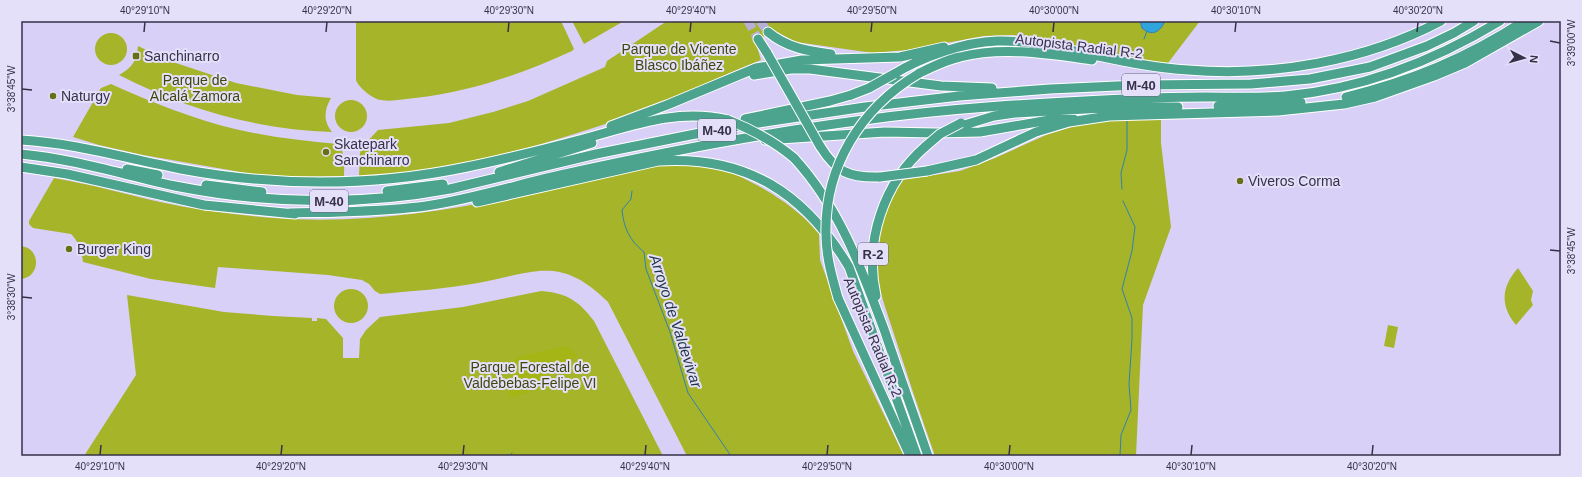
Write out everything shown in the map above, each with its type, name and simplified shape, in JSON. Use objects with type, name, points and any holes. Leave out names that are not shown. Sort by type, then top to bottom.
[{"type":"highway","points":[[534,151],[600,130],[694,94],[756,68],[778,63],[826,58],[872,59],[900,57],[955,45],[997,41],[1041,44],[1134,64],[1213,72],[1242,71],[1282,68],[1328,61],[1388,44],[1440,21]]},
{"type":"highway","name":"M-40","points":[[21,154],[72,161],[223,195],[292,200],[341,201],[429,193],[637,146],[725,128],[798,116],[959,96],[1050,89],[1139,85],[1250,84],[1310,79],[1370,67],[1427,46],[1454,33],[1474,21]]},
{"type":"highway","name":"M-40","points":[[21,167],[67,174],[204,205],[261,212],[342,212],[424,206],[472,197],[570,173],[682,149],[802,128],[869,119],[962,109],[1043,104],[1179,97],[1284,96],[1342,87],[1374,78],[1430,58],[1461,44],[1500,21]]},
{"type":"highway","points":[[961,124],[1014,113],[1120,107],[1152,108],[1280,105],[1345,97],[1374,90],[1434,70],[1464,56],[1524,21]]},
{"type":"highway","points":[[758,39],[828,159],[848,174],[860,177],[880,177],[927,171],[976,160],[1036,132],[1069,122],[1109,116],[1278,111],[1344,104],[1375,97],[1434,76],[1465,63],[1539,21]]},
{"type":"highway","points":[[768,32],[784,43],[801,50],[872,59]]},
{"type":"highway","points":[[637,146],[671,135],[830,101],[851,95],[869,88],[894,74],[931,57],[975,43]]},
{"type":"highway","name":"Autopista Radial R-2","points":[[910,456],[838,298],[828,256],[826,216],[829,192],[835,171],[845,149],[866,117],[900,84],[944,62],[961,56],[1010,51],[1078,58],[1164,71],[1186,70]]},
{"type":"highway","points":[[694,94],[760,73],[804,69],[828,70],[941,86],[981,88],[1040,86],[1050,89]]},
{"type":"highway","name":"Autopista Radial R-2","points":[[900,374],[900,369],[874,288],[872,263],[878,219],[888,194],[904,170],[926,146],[940,134],[987,114],[1043,104]]},
{"type":"highway","points":[[724,142],[885,132],[980,132],[1074,116],[1152,108]]},
{"type":"highway","points":[[21,140],[100,152],[180,169],[259,181],[350,183],[410,178],[467,167],[660,118],[687,116]]},
{"type":"highway","points":[[21,151],[74,158],[224,188],[272,193],[340,195],[408,189],[470,178],[531,163],[646,124],[687,116]]},
{"type":"highway","name":"Autopista Radial R-2","points":[[687,116],[728,120],[760,134],[777,144],[794,158],[824,195],[845,233],[875,304],[928,456]]},
{"type":"highway","points":[[290,213],[315,216],[374,215],[441,208],[548,187],[658,161],[682,160],[703,162],[723,165],[742,171],[763,180],[790,198],[819,224],[838,250],[848,267],[859,294],[917,456]]},
{"type":"green space","points":[[356,21],[561,21],[574,49],[534,67],[476,87],[435,95],[385,101],[374,98],[357,83]]},
{"type":"green space","points":[[572,21],[624,21],[584,44]]},
{"type":"green space","name":"Parque de Vicente Blasco Ibáñez","points":[[667,21],[1200,21],[1168,63],[1130,59],[1048,40],[1013,35],[984,36],[908,50],[873,53],[796,42],[773,30],[765,32],[764,37],[759,36],[756,43],[761,60],[649,108],[607,123],[555,140],[476,161],[414,172],[359,176],[360,153],[362,147],[378,130],[449,123],[493,112],[528,101],[605,67],[607,61]]},
{"type":"green space","points":[[108,33],[114,33],[124,40],[127,49],[126,55],[120,62],[114,65],[108,65],[98,58],[95,52],[95,46],[102,36]]},
{"type":"green space","name":"Parque de Alcalá Zamora","points":[[138,46],[170,61],[236,83],[297,95],[331,98],[326,111],[326,120],[332,132],[277,127],[223,116],[170,98],[144,87],[119,75],[133,63]]},
{"type":"green space","points":[[111,84],[172,110],[219,125],[248,132],[338,144],[341,148],[343,156],[344,176],[291,177],[257,175],[143,155],[99,145],[73,137],[101,88]]},
{"type":"green space","points":[[348,100],[354,100],[363,104],[367,116],[363,128],[354,132],[348,132],[339,128],[335,119],[335,113],[339,104]]},
{"type":"green space","points":[[1161,116],[1161,143],[1171,227],[1143,305],[1136,456],[935,456],[885,306],[877,269],[878,244],[882,222],[902,180],[960,171],[995,158],[1046,135],[1078,125],[1117,118]]},
{"type":"green space","points":[[663,164],[705,164],[728,171],[766,190],[778,198],[806,219],[819,234],[820,260],[853,351],[904,456],[687,456],[608,302],[591,287],[576,278],[561,272],[532,272],[466,285],[380,294],[362,280],[328,275],[218,267],[215,288],[151,279],[83,262],[80,247],[71,234],[33,228],[29,224],[29,221],[54,178],[202,210],[274,218],[323,220],[372,218],[421,213],[470,205],[567,186]]},
{"type":"green space","points":[[21,246],[28,248],[32,252],[36,262],[32,273],[28,277],[21,279]]},
{"type":"green space","points":[[1518,268],[1533,291],[1531,300],[1533,305],[1516,325],[1507,311],[1505,296],[1508,282]]},
{"type":"green space","points":[[351,289],[363,294],[368,306],[363,318],[351,323],[339,318],[334,306],[339,294]]},
{"type":"green space","name":"Parque Forestal de Valdebebas-Felipe VI","points":[[541,291],[558,294],[572,299],[583,308],[594,321],[663,456],[84,456],[136,375],[127,295],[224,312],[312,318],[312,321],[317,321],[317,318],[326,319],[343,338],[343,358],[359,358],[360,339],[366,330],[380,317],[463,307]]},
{"type":"green space","points":[[1388,325],[1398,327],[1394,348],[1384,346]]},
{"type":"green space","points":[[565,346],[574,351],[577,356],[562,362],[528,393],[509,398],[509,392],[513,387],[523,385],[522,379],[515,381],[508,369],[517,357]]},
{"type":"water","points":[[1140,21],[1165,21],[1161,28],[1152,33],[1142,28]]},
{"type":"waterway","points":[[1144,39],[1147,31]]},
{"type":"waterway","points":[[1122,189],[1121,173],[1127,150],[1127,120]]},
{"type":"waterway","name":"Arroyo de Valdevivar","points":[[632,191],[631,199],[622,210],[626,228],[631,238],[644,252],[646,269],[670,332],[688,393],[731,456]]},
{"type":"waterway","points":[[1120,456],[1121,435],[1131,410],[1129,384],[1132,339],[1132,318],[1122,289],[1132,251],[1135,227],[1123,201]]},
{"type":"tunnel","points":[[748,21],[758,39]]},
{"type":"tunnel","points":[[760,21],[768,32]]},
{"type":"place","name":"Sanchinarro","points":[[136,56]]},
{"type":"place","name":"Naturgy","points":[[53,96]]},
{"type":"place","name":"Skatepark Sanchinarro","points":[[326,152]]},
{"type":"place","name":"Viveros Corma","points":[[1240,181]]},
{"type":"place","name":"Burger King","points":[[69,249]]}]
